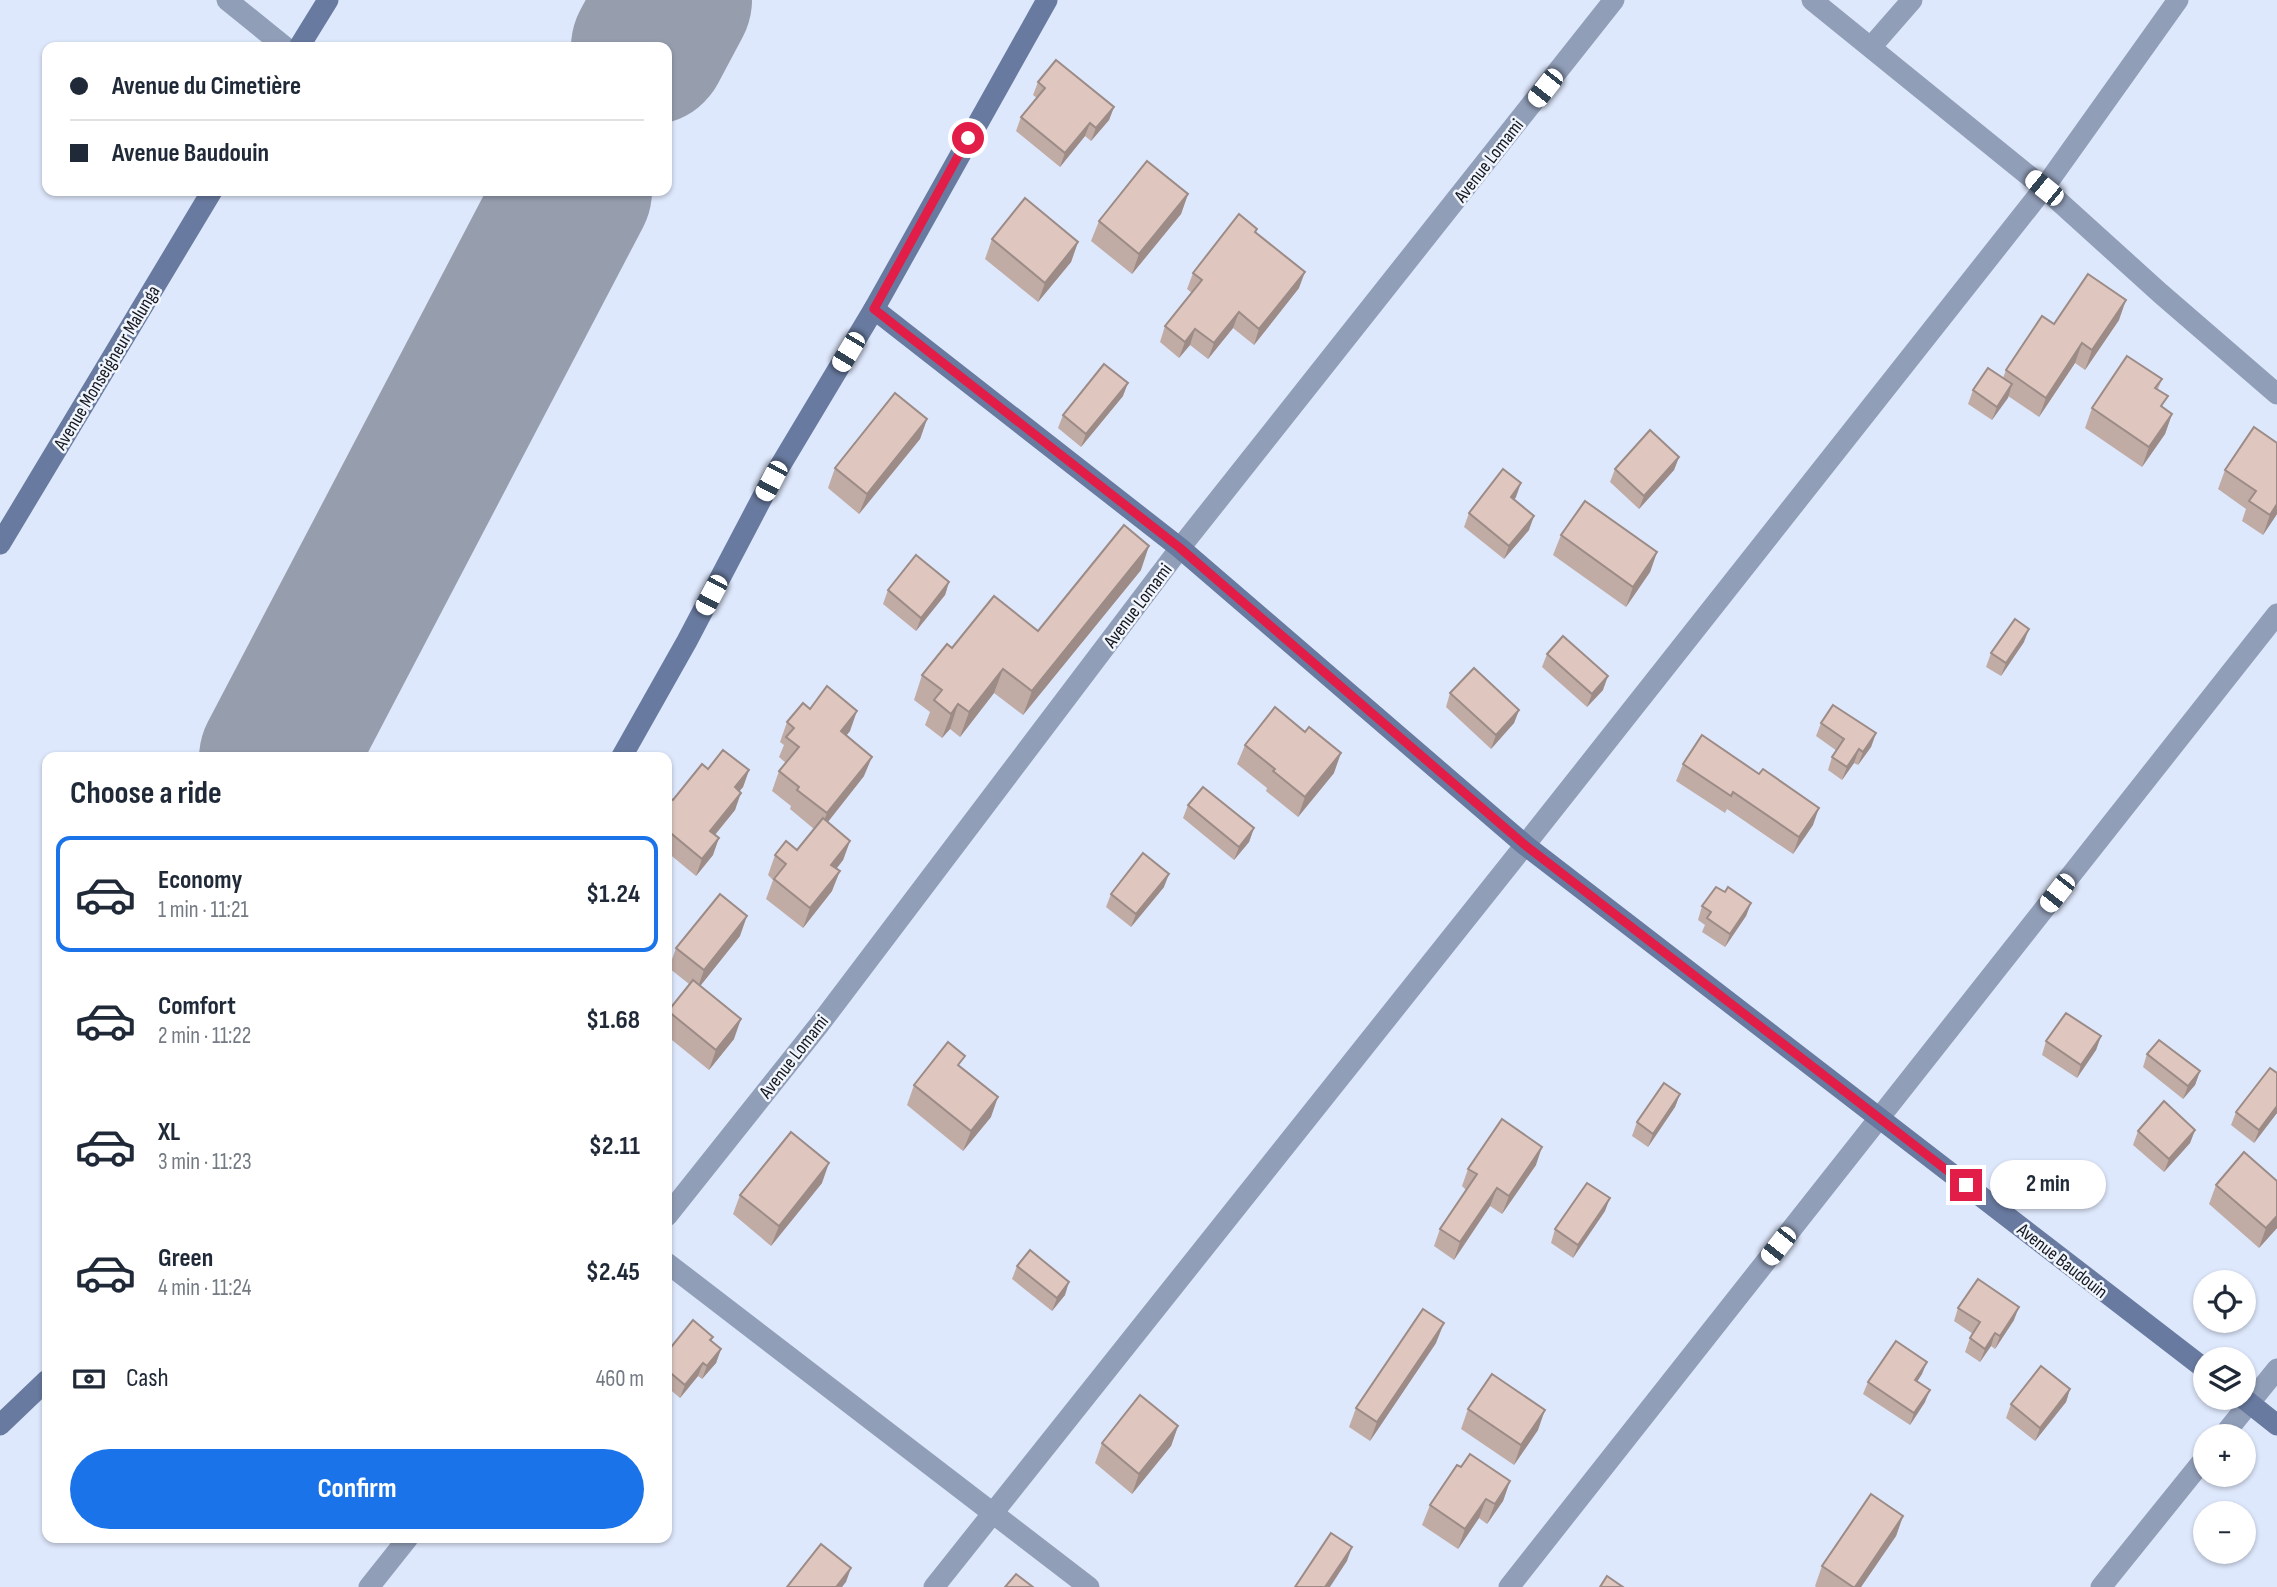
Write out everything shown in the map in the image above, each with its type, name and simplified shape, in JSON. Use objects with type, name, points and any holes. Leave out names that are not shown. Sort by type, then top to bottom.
[{"type":"street","points":[[227,0],[279,42]]},
{"type":"street","points":[[302,42],[328,0]]},
{"type":"street","points":[[624,752],[687,641],[771,481],[874,309],[1047,0]]},
{"type":"street","name":"Avenue Lomami","points":[[672,1210],[818,1025],[1180,548],[1614,0]]},
{"type":"street","points":[[1812,0],[2044,188],[2277,394]]},
{"type":"street","points":[[1871,47],[1912,0]]},
{"type":"street","points":[[934,1587],[2044,188],[2178,0]]},
{"type":"street","name":"Avenue Monseigneur Malunga","points":[[0,544],[209,196]]},
{"type":"street","name":"Avenue Baudouin","points":[[874,309],[1180,548],[1525,845],[2193,1360]]},
{"type":"street","points":[[1509,1587],[2277,614]]},
{"type":"street","points":[[672,1267],[1089,1587]]},
{"type":"street","points":[[2256,1391],[2277,1369]]},
{"type":"street","points":[[0,1425],[42,1386]]},
{"type":"street","points":[[2256,1409],[2277,1425]]},
{"type":"street","points":[[2101,1587],[2193,1473]]},
{"type":"street","points":[[369,1587],[404,1543]]},
{"type":"building","points":[[1056,60],[1114,107],[1096,128],[1090,123],[1065,153],[1021,117],[1045,88],[1038,82]]},
{"type":"building","points":[[1147,161],[1188,194],[1139,254],[1099,221]]},
{"type":"building","points":[[1025,198],[1078,242],[1045,283],[992,239]]},
{"type":"building","points":[[1239,214],[1257,229],[1255,232],[1305,272],[1259,329],[1239,312],[1214,343],[1195,329],[1185,342],[1165,326],[1202,280],[1193,273]]},
{"type":"building","points":[[2088,274],[2126,300],[2092,350],[2082,343],[2046,398],[2006,370],[2042,316],[2054,324]]},
{"type":"building","points":[[2127,356],[2162,379],[2155,388],[2168,396],[2161,406],[2172,414],[2149,447],[2092,408]]},
{"type":"building","points":[[1104,364],[1128,383],[1086,434],[1063,415]]},
{"type":"building","points":[[1988,368],[2012,384],[1997,407],[1973,390]]},
{"type":"building","points":[[895,393],[927,419],[867,494],[835,468]]},
{"type":"building","points":[[2254,427],[2277,443],[2277,504],[2270,515],[2249,501],[2256,491],[2225,470]]},
{"type":"building","points":[[1650,430],[1679,457],[1644,496],[1615,469]]},
{"type":"building","points":[[1503,469],[1521,483],[1511,497],[1534,516],[1509,546],[1469,513]]},
{"type":"building","points":[[1585,501],[1657,552],[1633,587],[1561,535]]},
{"type":"building","points":[[1124,525],[1149,546],[1032,691],[1003,669],[969,712],[958,704],[951,714],[934,700],[942,690],[922,675],[947,644],[952,648],[994,596],[1038,631]]},
{"type":"building","points":[[916,555],[949,582],[921,618],[888,590]]},
{"type":"building","points":[[2015,619],[2029,629],[2006,663],[1991,653]]},
{"type":"building","points":[[1563,636],[1608,676],[1592,694],[1547,654]]},
{"type":"building","points":[[1474,668],[1519,710],[1496,735],[1450,693]]},
{"type":"building","points":[[827,686],[857,711],[841,731],[872,757],[827,813],[797,790],[799,787],[779,771],[799,747],[786,737],[794,728],[787,722],[803,703],[810,709]]},
{"type":"building","points":[[1833,705],[1876,733],[1863,752],[1859,749],[1847,767],[1832,757],[1844,739],[1821,723]]},
{"type":"building","points":[[1275,707],[1305,732],[1309,727],[1341,753],[1305,797],[1245,745]]},
{"type":"building","points":[[1702,735],[1759,774],[1763,769],[1819,808],[1799,837],[1733,792],[1731,796],[1683,764]]},
{"type":"building","points":[[723,750],[749,770],[735,787],[741,793],[710,831],[719,838],[702,859],[672,834],[672,799],[702,764],[708,769]]},
{"type":"building","points":[[1203,787],[1254,828],[1239,847],[1188,805]]},
{"type":"building","points":[[823,818],[850,841],[831,865],[840,871],[810,908],[774,879],[786,864],[775,855],[786,841],[797,850]]},
{"type":"building","points":[[1143,853],[1169,874],[1136,914],[1111,894]]},
{"type":"building","points":[[1716,887],[1725,892],[1728,887],[1751,903],[1730,934],[1707,918],[1711,912],[1702,906]]},
{"type":"building","points":[[720,894],[747,916],[704,970],[676,948]]},
{"type":"building","points":[[693,980],[741,1019],[716,1050],[672,1014],[672,1006]]},
{"type":"building","points":[[2066,1013],[2101,1036],[2081,1065],[2046,1041]]},
{"type":"building","points":[[2159,1040],[2200,1071],[2188,1086],[2147,1054]]},
{"type":"building","points":[[948,1042],[965,1056],[958,1065],[998,1097],[971,1131],[914,1085]]},
{"type":"building","points":[[2270,1068],[2277,1073],[2277,1106],[2259,1130],[2236,1112]]},
{"type":"building","points":[[1664,1083],[1680,1094],[1653,1134],[1637,1122]]},
{"type":"building","points":[[2164,1101],[2195,1130],[2169,1159],[2138,1131]]},
{"type":"building","points":[[1502,1119],[1542,1147],[1509,1196],[1497,1188],[1460,1242],[1440,1229],[1477,1174],[1468,1169]]},
{"type":"building","points":[[791,1132],[829,1163],[779,1226],[740,1195]]},
{"type":"building","points":[[2244,1152],[2277,1181],[2277,1216],[2266,1228],[2216,1185]]},
{"type":"building","points":[[1587,1183],[1610,1198],[1578,1245],[1555,1229]]},
{"type":"building","points":[[1030,1250],[1069,1282],[1057,1298],[1017,1266]]},
{"type":"building","points":[[1978,1279],[2019,1307],[2000,1336],[1995,1333],[1985,1349],[1970,1338],[1980,1322],[1958,1308]]},
{"type":"building","points":[[1423,1309],[1444,1323],[1377,1422],[1356,1408]]},
{"type":"building","points":[[693,1320],[713,1337],[710,1340],[721,1349],[707,1366],[703,1363],[685,1385],[672,1374],[672,1346]]},
{"type":"building","points":[[1896,1341],[1927,1362],[1915,1380],[1930,1390],[1914,1413],[1868,1382]]},
{"type":"building","points":[[2041,1366],[2070,1389],[2040,1428],[2011,1404]]},
{"type":"building","points":[[1492,1374],[1545,1410],[1521,1445],[1468,1409]]},
{"type":"building","points":[[1140,1395],[1178,1426],[1139,1474],[1102,1443]]},
{"type":"building","points":[[1470,1454],[1510,1481],[1495,1504],[1486,1499],[1465,1529],[1430,1505],[1457,1465],[1461,1467]]},
{"type":"building","points":[[1871,1494],[1903,1516],[1853,1587],[1822,1566]]},
{"type":"building","points":[[1331,1533],[1352,1547],[1325,1587],[1295,1587]]},
{"type":"building","points":[[821,1544],[851,1568],[836,1587],[787,1587]]},
{"type":"building","points":[[1016,1574],[1033,1587],[1005,1587]]},
{"type":"building","points":[[1607,1576],[1623,1587],[1600,1587]]},
{"type":"runway","points":[[652,42],[674,0]]},
{"type":"runway","points":[[280,752],[571,196]]},
{"type":"route","points":[[968,138],[874,309],[1180,548],[1525,845],[1966,1185]]}]
